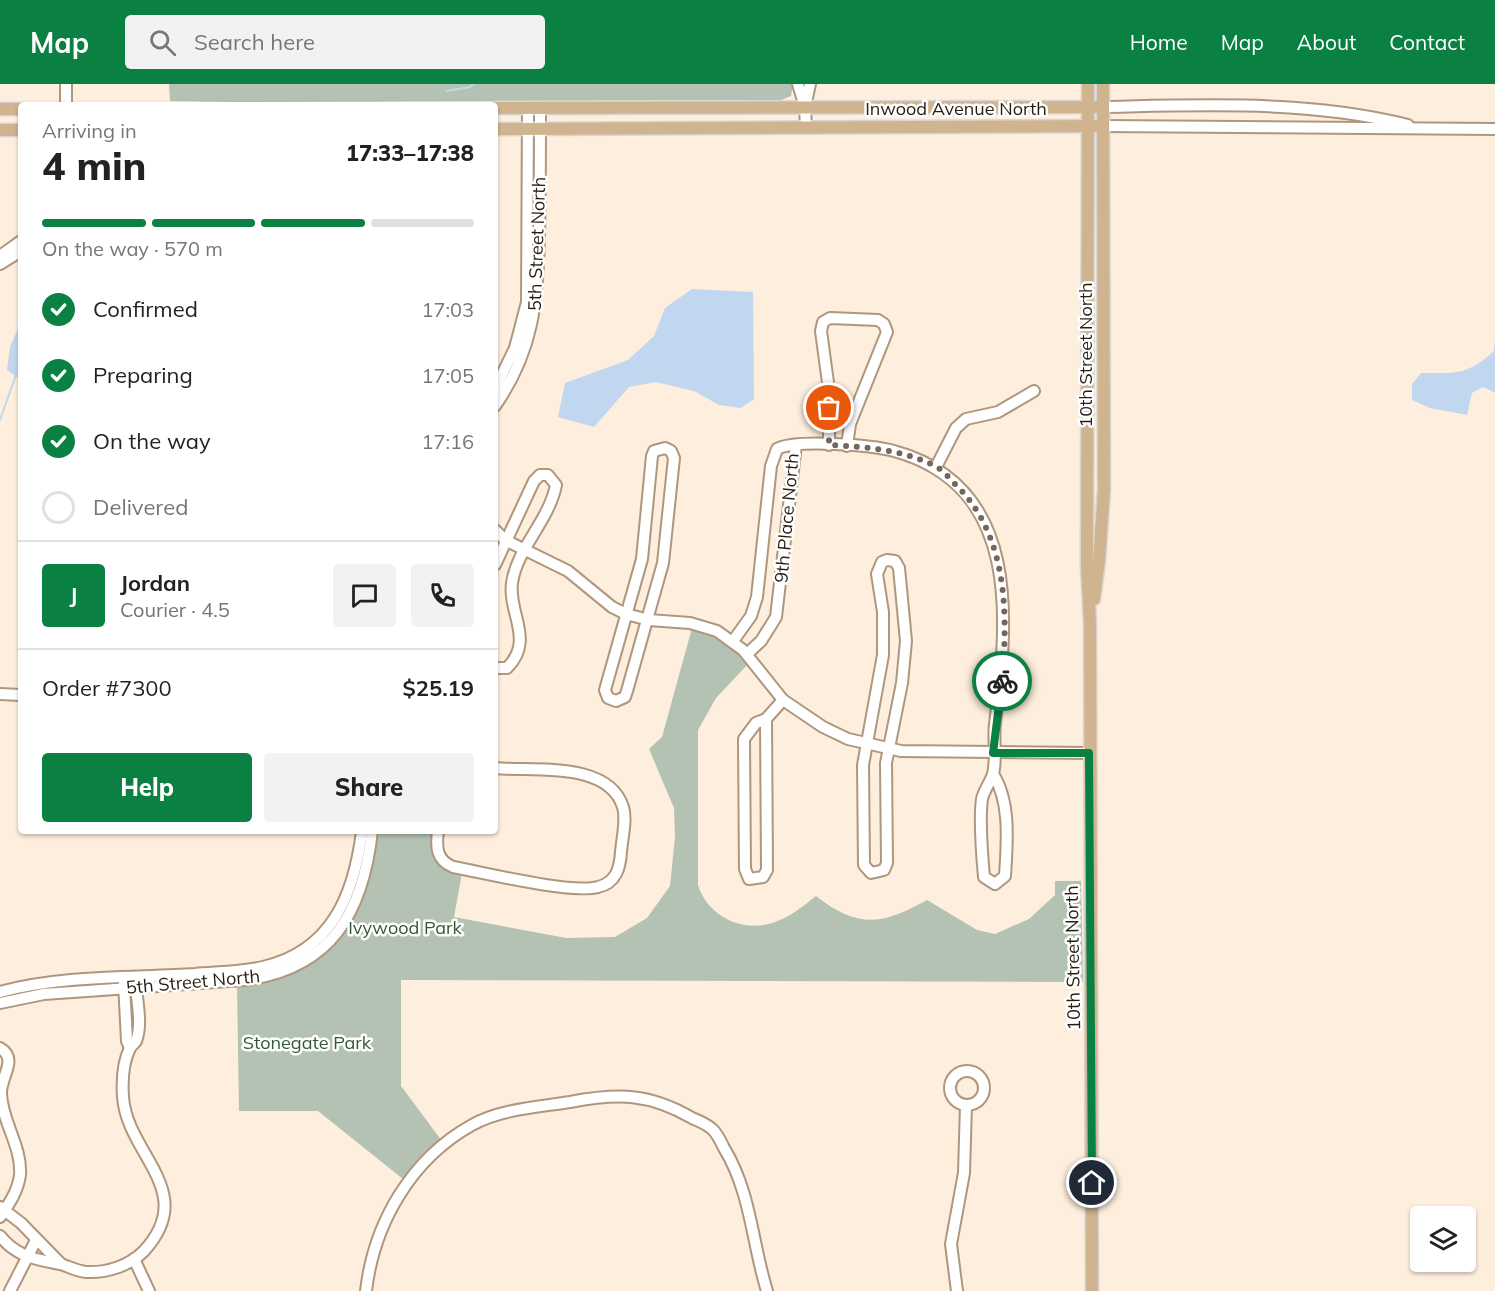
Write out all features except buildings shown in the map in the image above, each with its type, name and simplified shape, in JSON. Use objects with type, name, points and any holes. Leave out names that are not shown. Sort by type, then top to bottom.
[{"type":"main road","name":"10th Street North","points":[[1088,84],[1087,566],[1090,624],[1092,1291]]},
{"type":"main road","name":"10th Street North","points":[[1090,624],[1099,561],[1104,490],[1103,84]]},
{"type":"main road","name":"Inwood Avenue North","points":[[498,108],[1103,107]]},
{"type":"main road","points":[[0,109],[18,109]]},
{"type":"main road","name":"Inwood Avenue North","points":[[498,129],[1103,126]]},
{"type":"main road","points":[[0,130],[18,130]]},
{"type":"street","points":[[66,84],[66,102]]},
{"type":"street","points":[[798,84],[806,107]]},
{"type":"street","points":[[806,127],[806,107],[810,84]]},
{"type":"street","name":"Inwood Avenue North","points":[[1103,107],[1294,109],[1387,120],[1417,128]]},
{"type":"street","name":"5th Street North","points":[[498,401],[520,363],[535,314],[538,280],[534,108]]},
{"type":"street","name":"Inwood Avenue North","points":[[1103,126],[1387,130],[1495,129]]},
{"type":"street","name":"5th Street North","points":[[498,383],[515,348],[527,302],[534,129]]},
{"type":"street","points":[[0,256],[18,244]]},
{"type":"street","points":[[0,264],[18,253]]},
{"type":"street","points":[[829,445],[829,390],[821,331],[823,322],[830,318],[878,320],[884,324],[887,332],[850,424],[847,446]]},
{"type":"street","points":[[936,467],[956,428],[961,423],[998,412],[1034,391]]},
{"type":"street","points":[[796,445],[882,448],[936,467],[961,490],[981,515],[999,560],[1003,589],[1003,664],[993,753],[993,774],[982,799],[984,877],[995,884],[1005,876],[1005,806],[1002,788],[993,774]]},
{"type":"street","name":"9th Place North","points":[[733,641],[751,616],[757,597],[773,455],[781,447],[796,445],[779,605],[770,629],[747,654]]},
{"type":"street","points":[[665,448],[671,451],[674,458],[668,525],[663,563],[649,620],[625,697],[612,700],[605,690],[643,552],[652,456],[654,452],[665,448]]},
{"type":"street","points":[[498,668],[507,668],[520,641],[512,583],[525,551],[553,498],[556,485],[548,475],[540,475],[534,481],[529,497],[500,540],[525,551],[568,572],[612,607],[626,614],[649,620],[690,623],[717,631],[747,654],[783,700],[823,727],[867,745],[888,749],[993,753],[1089,753]]},
{"type":"street","points":[[887,560],[895,561],[899,568],[906,632],[902,682],[888,749],[886,863],[884,870],[872,873],[864,865],[863,776],[883,655],[883,612],[877,574],[882,562],[887,560]]},
{"type":"street","points":[[0,694],[18,695]]},
{"type":"street","points":[[766,719],[766,870],[763,877],[755,880],[749,879],[745,869],[744,745],[746,735],[756,723],[766,719],[783,700]]},
{"type":"street","points":[[438,834],[437,849],[440,858],[453,867],[576,888],[601,887],[612,880],[620,867],[625,815],[615,792],[605,784],[563,769],[523,771],[498,768]]},
{"type":"street","name":"5th Street North","points":[[0,1003],[44,994],[252,969],[278,963],[304,949],[327,928],[345,902],[357,869],[362,834]]},
{"type":"street","name":"5th Street North","points":[[0,992],[38,984],[255,979],[282,972],[310,957],[338,931],[353,910],[366,873],[372,834]]},
{"type":"street","points":[[0,1236],[26,1257],[81,1271],[96,1272],[115,1268],[134,1259],[156,1233],[164,1198],[159,1174],[133,1136],[125,1114],[123,1080],[130,1048],[127,1041],[130,983]]},
{"type":"street","points":[[0,1048],[9,1060],[0,1092],[5,1119],[18,1151],[20,1170],[17,1188],[2,1211],[61,1265]]},
{"type":"street","points":[[366,1291],[381,1229],[397,1195],[431,1156],[473,1124],[512,1112],[587,1098],[645,1097],[676,1108],[713,1129],[735,1165],[753,1221],[767,1291]]},
{"type":"street","points":[[957,1291],[951,1244],[963,1173],[966,1105]]},
{"type":"street","points":[[10,1291],[36,1240]]},
{"type":"street","points":[[134,1259],[148,1290]]},
{"type":"green space","points":[[169,84],[793,84],[791,96],[781,100],[235,102],[170,101]]},
{"type":"green space","name":"Ivywood Park","points":[[692,628],[723,642],[748,664],[716,698],[698,730],[698,885],[709,905],[727,919],[749,926],[772,923],[795,912],[816,896],[845,914],[870,920],[897,915],[927,900],[977,930],[995,934],[1029,919],[1055,895],[1055,881],[1081,881],[1083,982],[401,980],[401,1086],[442,1141],[403,1179],[318,1111],[239,1111],[237,984],[273,979],[355,913],[379,834],[434,834],[433,848],[437,860],[446,868],[462,873],[454,917],[566,938],[615,937],[647,918],[670,886],[675,837],[674,808],[649,749],[662,737]]},
{"type":"water","points":[[692,289],[753,292],[754,399],[741,408],[719,405],[694,391],[656,382],[629,387],[594,427],[558,417],[565,383],[628,360],[654,336],[665,308]]},
{"type":"water","points":[[18,329],[18,378],[7,370],[10,347]]},
{"type":"water","points":[[1495,338],[1495,393],[1483,387],[1472,393],[1467,415],[1430,408],[1412,400],[1412,384],[1421,373],[1452,373],[1468,369],[1494,351]]},
{"type":"waterway","points":[[447,91],[470,87],[474,84]]},
{"type":"waterway","points":[[0,420],[17,372]]},
{"type":"way so far","points":[[829,408],[829,445],[882,448],[936,467],[961,490],[981,515],[991,535],[999,560],[1003,589],[1002,681]]},
{"type":"route","points":[[1002,681],[993,753],[1089,753],[1092,1183]]},
{"type":"park label","name":"Stonegate Park","points":[[307,1043]]}]
